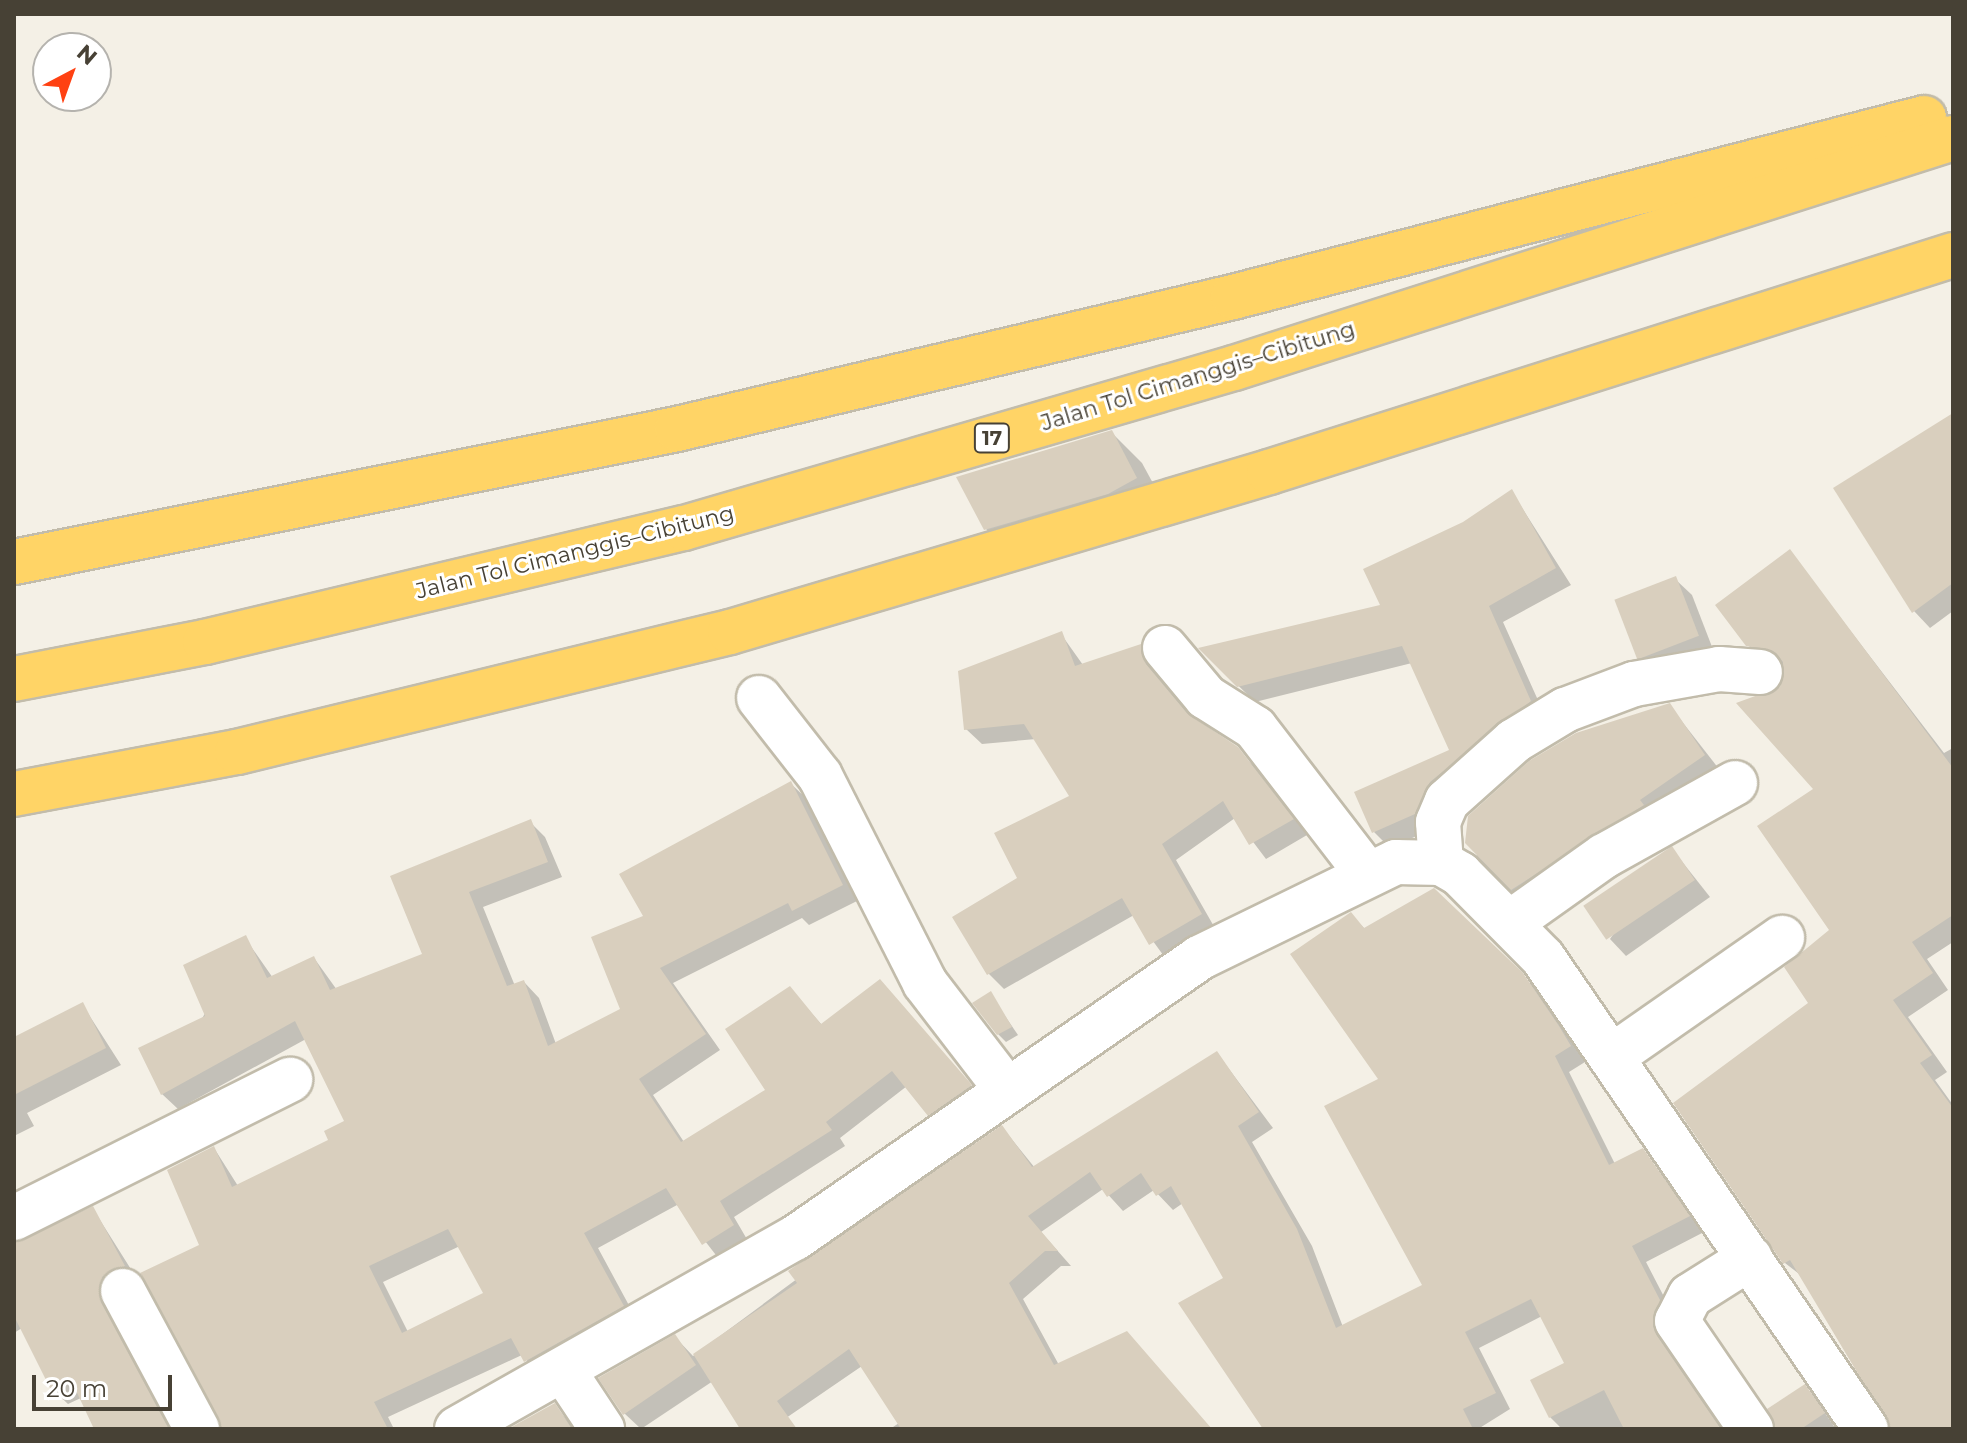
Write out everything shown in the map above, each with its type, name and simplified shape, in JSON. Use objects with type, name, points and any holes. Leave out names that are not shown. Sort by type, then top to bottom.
[{"type":"highway","points":[[14,562],[677,429],[1233,297],[1953,111]]},
{"type":"highway","name":"Jalan Tol Cimanggis–Cibitung","points":[[14,679],[205,642],[684,528],[1249,363],[1953,138]]},
{"type":"highway","points":[[14,794],[237,752],[730,632],[1269,472],[1953,255]]},
{"type":"street","points":[[1165,648],[1206,697],[1255,728],[1365,871]]},
{"type":"street","points":[[1441,863],[1438,822],[1447,801],[1514,741],[1565,710],[1634,684],[1719,669],[1760,672]]},
{"type":"street","points":[[759,698],[820,776],[925,983],[1007,1090]]},
{"type":"street","points":[[1511,922],[1604,856],[1735,783]]},
{"type":"street","points":[[457,1429],[795,1238],[1199,958],[1365,871],[1396,862],[1441,863],[1511,922],[1614,1055],[1866,1429]]},
{"type":"street","points":[[1614,1055],[1782,938]]},
{"type":"street","points":[[14,1218],[290,1080]]},
{"type":"street","points":[[1750,1258],[1690,1296],[1677,1321],[1751,1429]]},
{"type":"street","points":[[123,1291],[197,1429]]},
{"type":"street","points":[[563,1370],[602,1429]]},
{"type":"building","points":[[1953,413],[1953,583],[1912,613],[1833,488]]},
{"type":"building","points":[[1112,430],[1137,478],[1108,494],[984,530],[956,477]]},
{"type":"building","points":[[1512,489],[1556,568],[1489,606],[1531,701],[1430,782],[1415,814],[1372,833],[1354,792],[1449,750],[1402,646],[1237,687],[1198,648],[1380,605],[1363,569],[1463,522]]},
{"type":"building","points":[[1790,549],[1953,768],[1953,915],[1912,942],[1933,973],[1893,1000],[1932,1055],[1920,1063],[1953,1108],[1953,1429],[1891,1429],[1790,1260],[1783,1264],[1673,1103],[1808,1003],[1784,967],[1829,930],[1757,826],[1813,789],[1736,703],[1780,687],[1783,662],[1773,651],[1746,646],[1715,605]]},
{"type":"building","points":[[1676,576],[1699,636],[1637,659],[1614,600]]},
{"type":"building","points":[[1062,631],[1075,666],[1141,644],[1146,664],[1187,713],[1238,747],[1294,819],[1249,845],[1223,801],[1162,844],[1202,914],[1149,945],[1122,898],[987,975],[952,917],[1017,878],[994,833],[1069,796],[1024,724],[964,730],[958,671]]},
{"type":"building","points":[[1670,703],[1705,755],[1640,800],[1644,805],[1511,890],[1465,843],[1468,816],[1529,761],[1576,733]]},
{"type":"building","points":[[791,781],[843,885],[792,911],[788,903],[660,968],[706,1034],[639,1079],[681,1142],[765,1090],[725,1029],[790,986],[821,1024],[880,979],[972,1085],[928,1116],[892,1071],[826,1122],[832,1130],[720,1201],[734,1225],[702,1245],[666,1188],[584,1233],[624,1306],[524,1362],[511,1338],[374,1402],[388,1429],[222,1429],[140,1273],[199,1245],[167,1170],[214,1146],[232,1187],[328,1140],[324,1131],[344,1121],[295,1021],[161,1095],[138,1048],[205,1016],[183,965],[246,935],[267,978],[314,956],[330,990],[422,954],[390,876],[531,819],[548,862],[469,892],[507,986],[524,980],[548,1046],[620,1009],[591,937],[643,916],[619,874]],"holes":[[[448,1229],[483,1293],[402,1333],[369,1266]]]},
{"type":"building","points":[[1672,846],[1695,880],[1606,940],[1583,906]]},
{"type":"building","points":[[1434,888],[1523,973],[1559,1026],[1571,1046],[1555,1056],[1609,1165],[1643,1148],[1690,1216],[1632,1246],[1660,1300],[1656,1334],[1721,1429],[1624,1429],[1604,1390],[1549,1418],[1530,1380],[1564,1363],[1531,1299],[1465,1332],[1496,1393],[1463,1409],[1473,1429],[1263,1429],[1178,1303],[1223,1278],[1171,1186],[1156,1196],[1141,1173],[1107,1197],[1090,1172],[1028,1216],[1058,1251],[1045,1251],[1009,1283],[1054,1365],[1127,1331],[1212,1429],[901,1429],[849,1349],[777,1401],[797,1429],[740,1429],[693,1354],[797,1283],[788,1271],[1002,1125],[1032,1167],[1217,1051],[1259,1112],[1238,1126],[1297,1229],[1336,1328],[1422,1285],[1324,1106],[1378,1079],[1290,954],[1351,912],[1364,928]]},
{"type":"building","points":[[991,991],[1012,1027],[997,1035],[972,1003]]},
{"type":"building","points":[[83,1002],[106,1048],[14,1095],[14,1037]]},
{"type":"building","points":[[93,1206],[125,1266],[102,1277],[101,1302],[169,1429],[94,1429],[71,1380],[51,1390],[14,1316],[14,1243]]},
{"type":"building","points":[[675,1334],[696,1365],[623,1415],[598,1378]]},
{"type":"building","points":[[1805,1384],[1825,1413],[1801,1429],[1776,1429],[1767,1409]]},
{"type":"building","points":[[555,1403],[572,1429],[508,1429]]}]
